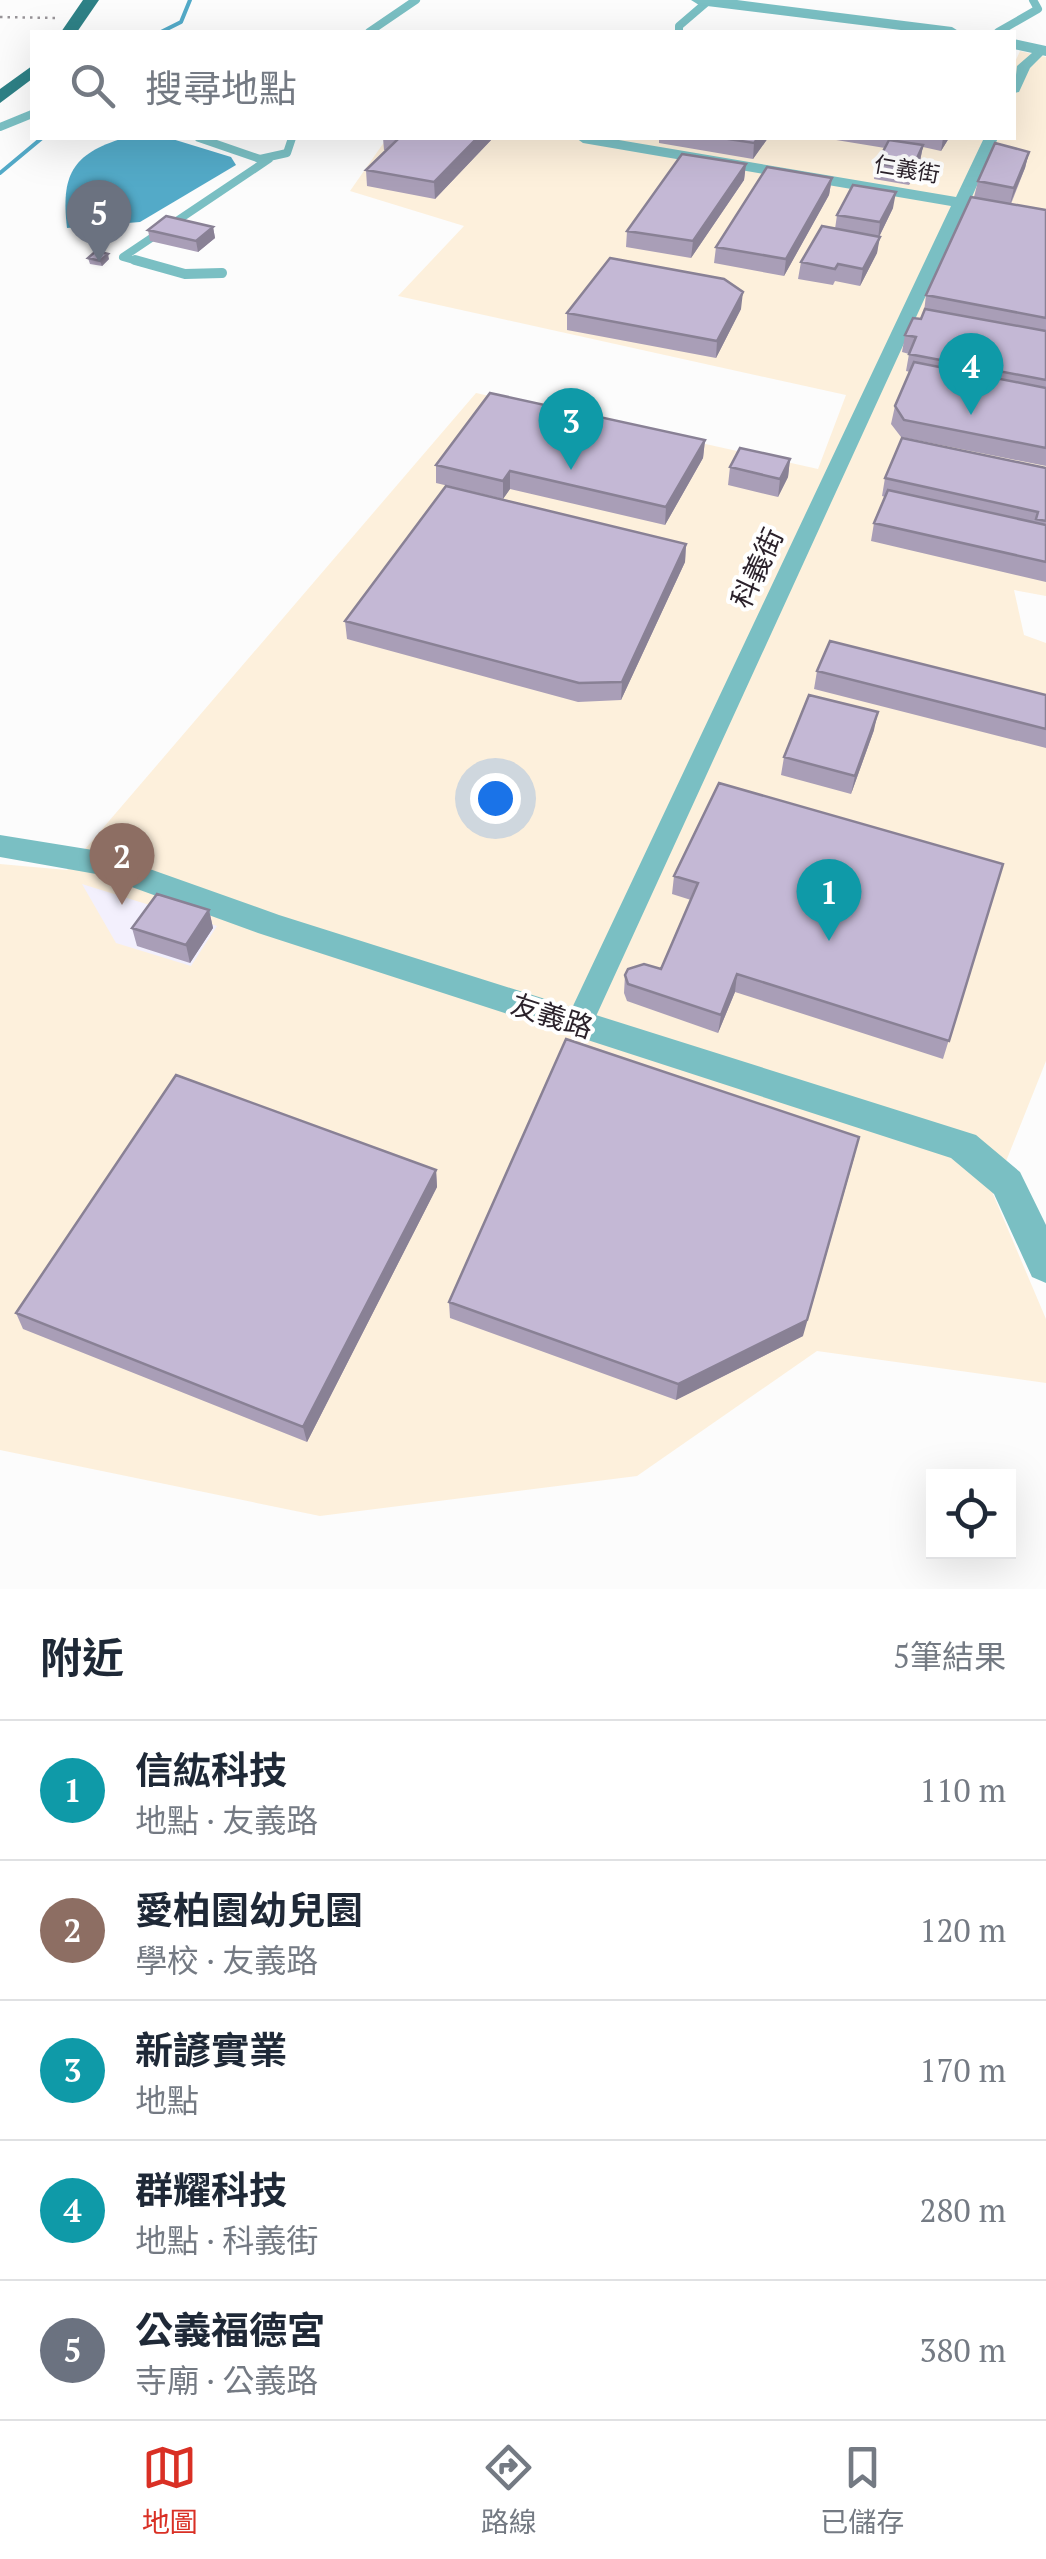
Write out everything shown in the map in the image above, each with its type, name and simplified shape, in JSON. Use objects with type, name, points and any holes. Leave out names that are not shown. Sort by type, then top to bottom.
[{"type":"main road","points":[[85,25],[91,0]]},
{"type":"main road","points":[[85,25],[110,0]]},
{"type":"main road","points":[[0,98],[30,72]]},
{"type":"main road","points":[[0,115],[30,91]]},
{"type":"street","points":[[703,1],[936,30]]},
{"type":"street","points":[[1016,44],[1043,50]]},
{"type":"street","points":[[1016,84],[1024,66],[1043,50]]},
{"type":"street","name":"仁義街","points":[[595,140],[1046,217]]},
{"type":"street","name":"科義街","points":[[578,1025],[990,140]]},
{"type":"street","name":"友義路","points":[[0,846],[98,862],[269,924],[963,1146],[1007,1183],[1046,1265]]},
{"type":"lane","points":[[372,30],[416,0]]},
{"type":"lane","points":[[1001,30],[1038,9],[1033,0]]},
{"type":"lane","points":[[679,30],[703,1]]},
{"type":"lane","points":[[0,128],[30,115]]},
{"type":"lane","points":[[206,140],[268,159]]},
{"type":"lane","points":[[222,273],[185,274],[123,258],[268,159],[287,153],[291,140]]},
{"type":"path","points":[[0,16],[85,25]]},
{"type":"shaded area","points":[[1020,51],[1046,57],[1046,596],[1014,590],[1024,635],[1046,643],[1046,1061],[993,1194],[1046,1319],[1046,1383],[817,1351],[637,1476],[320,1516],[0,1450],[0,864],[67,870],[476,393],[818,469],[846,395],[398,296],[464,226],[350,191],[386,140],[1016,140],[1016,60]]},
{"type":"shaded area","points":[[82,884],[217,926],[191,966],[116,943]]},
{"type":"water","points":[[118,140],[176,140],[231,157],[236,165],[140,222],[67,228],[66,194],[73,170],[106,144]]},
{"type":"building","points":[[397,140],[475,140],[434,182],[366,170]]},
{"type":"building","points":[[889,140],[923,145],[912,169],[877,163]]},
{"type":"building","points":[[995,143],[1029,152],[1014,188],[978,181]]},
{"type":"building","points":[[682,154],[746,164],[693,241],[627,231]]},
{"type":"building","points":[[767,167],[832,178],[786,259],[716,247]]},
{"type":"building","points":[[853,185],[896,192],[880,222],[837,215]]},
{"type":"building","points":[[971,197],[1046,210],[1046,318],[926,295]]},
{"type":"building","points":[[166,216],[213,227],[196,241],[148,230]]},
{"type":"building","points":[[822,226],[880,237],[863,269],[838,264],[835,269],[801,262]]},
{"type":"building","points":[[96,251],[108,254],[100,261],[88,258]]},
{"type":"building","points":[[610,258],[724,279],[743,292],[717,341],[567,313]]},
{"type":"building","points":[[925,309],[1046,331],[1046,380],[909,354],[916,337],[905,335],[913,318],[921,319]]},
{"type":"building","points":[[914,362],[1046,388],[1046,448],[904,420],[895,406]]},
{"type":"building","points":[[490,393],[705,440],[666,507],[510,471],[503,481],[436,465]]},
{"type":"building","points":[[902,438],[1046,468],[1046,521],[1036,519],[1038,512],[885,478]]},
{"type":"building","points":[[740,448],[790,459],[780,479],[730,467]]},
{"type":"building","points":[[446,486],[686,544],[622,682],[579,683],[345,621]]},
{"type":"building","points":[[888,490],[1046,525],[1046,562],[874,523]]},
{"type":"building","points":[[830,641],[1046,695],[1046,729],[817,671]]},
{"type":"building","points":[[809,695],[878,712],[855,776],[784,757]]},
{"type":"building","points":[[719,783],[1003,864],[949,1041],[737,974],[721,1015],[628,984],[628,969],[644,964],[661,969],[698,883],[674,876]]},
{"type":"building","points":[[157,894],[209,910],[186,945],[132,928]]},
{"type":"building","points":[[566,1039],[859,1137],[807,1320],[678,1384],[449,1302]]},
{"type":"building","points":[[176,1075],[436,1170],[303,1427],[16,1313]]},
{"type":"waterway","points":[[165,30],[181,22],[190,0]]},
{"type":"waterway","points":[[0,173],[40,140]]},
{"type":"place","name":"公義福德宮","points":[[99,262]]},
{"type":"place","name":"群耀科技","points":[[971,415]]},
{"type":"place","name":"新諺實業","points":[[571,470]]},
{"type":"place","name":"愛柏園幼兒園","points":[[122,905]]},
{"type":"place","name":"信紘科技","points":[[829,941]]}]
